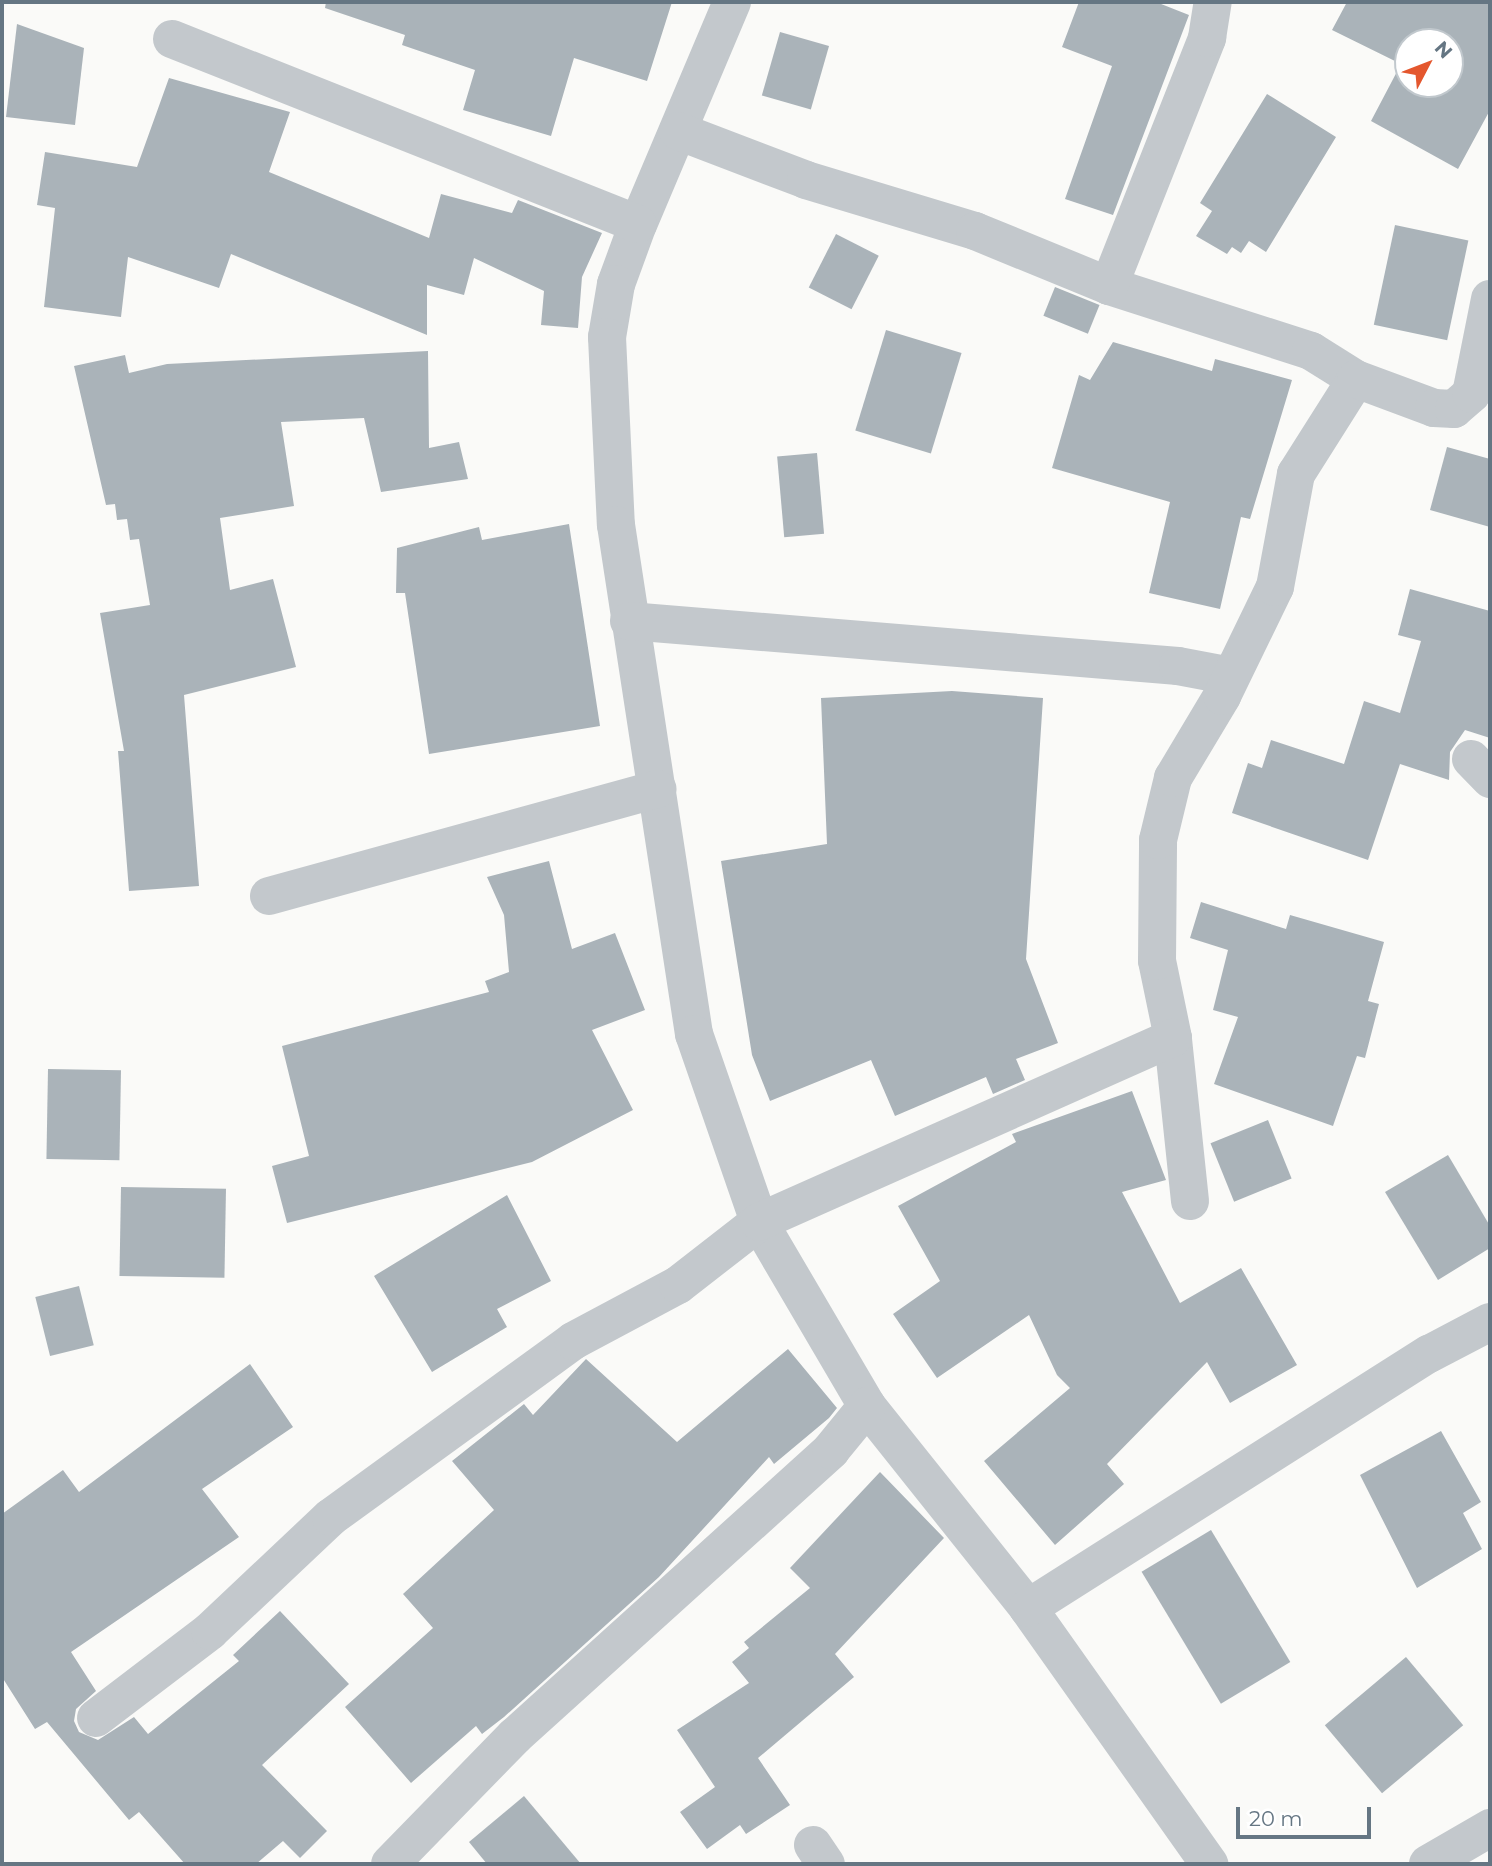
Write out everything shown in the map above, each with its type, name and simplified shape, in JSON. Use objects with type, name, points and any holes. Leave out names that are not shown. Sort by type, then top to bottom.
[{"type":"street","points":[[732,2],[638,223],[616,284],[607,338],[616,525],[694,1034],[758,1222],[867,1406],[1028,1608],[1209,1864]]},
{"type":"street","points":[[1109,286],[1207,38],[1213,2]]},
{"type":"street","points":[[172,39],[638,223]]},
{"type":"street","points":[[678,131],[806,180],[975,231],[1109,286],[1311,351],[1356,379],[1434,408],[1454,409],[1471,394],[1490,299]]},
{"type":"street","points":[[1190,1201],[1173,1038],[1157,961],[1158,840],[1173,778],[1231,676],[1275,587],[1296,474],[1356,379]]},
{"type":"street","points":[[629,621],[1151,664],[1231,676]]},
{"type":"street","points":[[269,896],[658,789]]},
{"type":"street","points":[[96,1718],[209,1632],[331,1517],[573,1341],[678,1285],[758,1222],[1173,1038]]},
{"type":"street","points":[[1028,1608],[1382,1383],[1490,1322]]},
{"type":"street","points":[[390,1864],[515,1736],[831,1450],[867,1406]]},
{"type":"street","points":[[1428,1864],[1490,1828]]},
{"type":"building","points":[[326,2],[672,2],[647,81],[574,58],[551,136],[463,110],[475,70],[402,45],[405,35],[325,8]]},
{"type":"building","points":[[1079,2],[1156,2],[1189,15],[1113,215],[1065,199],[1112,66],[1062,47]]},
{"type":"building","points":[[1347,2],[1490,2],[1490,110],[1458,169],[1371,121],[1394,77],[1394,98],[1464,98],[1464,28],[1394,28],[1394,61],[1332,30]]},
{"type":"building","points":[[17,24],[84,48],[75,125],[6,117]]},
{"type":"building","points":[[780,32],[829,46],[811,110],[762,95]]},
{"type":"building","points":[[169,78],[290,112],[269,172],[429,238],[441,194],[512,213],[518,200],[602,233],[582,277],[578,328],[541,325],[544,291],[474,258],[464,295],[427,285],[427,335],[231,254],[219,288],[128,257],[121,317],[44,307],[55,208],[37,205],[45,152],[137,167]]},
{"type":"building","points":[[1267,94],[1336,137],[1266,252],[1249,241],[1241,253],[1232,247],[1227,254],[1196,236],[1212,211],[1200,203]]},
{"type":"building","points":[[1395,225],[1468,241],[1447,340],[1374,325]]},
{"type":"building","points":[[836,234],[879,256],[852,309],[809,287]]},
{"type":"building","points":[[1055,287],[1100,305],[1088,334],[1043,316]]},
{"type":"building","points":[[886,330],[962,353],[931,454],[855,430]]},
{"type":"building","points":[[1113,342],[1212,371],[1215,359],[1292,380],[1250,519],[1241,517],[1220,609],[1149,593],[1170,502],[1052,468],[1079,375],[1090,380]]},
{"type":"building","points":[[428,351],[429,448],[459,442],[468,479],[381,492],[364,418],[281,422],[294,506],[220,518],[230,590],[273,579],[296,667],[184,695],[199,886],[129,891],[118,751],[124,751],[100,613],[150,605],[139,539],[130,540],[127,519],[117,520],[115,504],[106,505],[74,366],[125,355],[129,373],[167,364]]},
{"type":"building","points":[[1447,447],[1490,459],[1490,527],[1430,510]]},
{"type":"building","points":[[817,453],[824,534],[784,537],[777,456]]},
{"type":"building","points":[[569,524],[600,726],[429,754],[405,593],[396,593],[397,548],[479,527],[482,540]]},
{"type":"building","points":[[1410,589],[1490,611],[1490,738],[1465,730],[1450,752],[1449,780],[1400,764],[1368,860],[1232,813],[1248,763],[1262,768],[1271,740],[1344,764],[1364,701],[1400,713],[1421,641],[1398,635]]},
{"type":"building","points":[[952,691],[1043,698],[1026,959],[1058,1043],[1016,1059],[1025,1080],[993,1094],[986,1077],[895,1116],[871,1060],[770,1101],[752,1055],[721,861],[827,844],[821,698]]},
{"type":"building","points":[[549,861],[572,949],[615,933],[645,1010],[592,1030],[633,1110],[532,1162],[287,1223],[272,1166],[309,1156],[282,1046],[489,992],[485,981],[509,972],[504,915],[487,877]]},
{"type":"building","points":[[1201,902],[1286,929],[1290,915],[1384,942],[1368,1001],[1379,1004],[1365,1058],[1357,1056],[1333,1126],[1214,1084],[1238,1017],[1213,1010],[1228,950],[1190,938]]},
{"type":"building","points":[[48,1069],[121,1070],[119,1160],[46,1159]]},
{"type":"building","points":[[1132,1091],[1166,1180],[1122,1192],[1180,1303],[1241,1268],[1297,1365],[1230,1403],[1207,1362],[1107,1464],[1124,1484],[1055,1545],[984,1461],[1070,1388],[1057,1375],[1029,1315],[937,1378],[893,1314],[940,1281],[898,1206],[1016,1142],[1012,1134]]},
{"type":"building","points":[[1268,1120],[1292,1178],[1234,1202],[1211,1143]]},
{"type":"building","points":[[1448,1155],[1490,1226],[1490,1248],[1438,1280],[1385,1192]]},
{"type":"building","points":[[121,1187],[226,1189],[224,1278],[119,1276]]},
{"type":"building","points":[[507,1195],[551,1281],[497,1309],[507,1327],[432,1372],[374,1276]]},
{"type":"building","points":[[79,1286],[94,1345],[50,1356],[35,1297]]},
{"type":"building","points":[[788,1349],[837,1408],[829,1418],[774,1464],[769,1457],[659,1577],[504,1717],[482,1734],[476,1726],[411,1783],[345,1707],[433,1628],[403,1594],[494,1510],[452,1461],[524,1404],[533,1415],[586,1359],[677,1442]]},
{"type":"building","points":[[250,1364],[293,1427],[202,1489],[239,1537],[71,1652],[96,1691],[76,1709],[74,1721],[79,1732],[98,1740],[134,1717],[148,1734],[239,1661],[233,1655],[280,1611],[349,1684],[262,1765],[327,1831],[300,1858],[283,1841],[256,1864],[185,1864],[139,1812],[129,1820],[47,1722],[35,1729],[2,1677],[2,1514],[63,1470],[79,1492]]},
{"type":"building","points":[[1441,1431],[1481,1502],[1463,1513],[1482,1549],[1417,1588],[1360,1475]]},
{"type":"building","points":[[880,1472],[944,1538],[835,1654],[854,1677],[758,1758],[790,1805],[746,1834],[740,1825],[707,1849],[680,1812],[715,1787],[677,1730],[749,1683],[732,1662],[749,1648],[744,1642],[810,1588],[790,1568]]},
{"type":"building","points":[[1211,1530],[1290,1662],[1221,1704],[1142,1572]]},
{"type":"building","points":[[1406,1657],[1463,1725],[1382,1793],[1325,1725]]},
{"type":"building","points":[[524,1796],[581,1864],[487,1864],[469,1842]]}]
